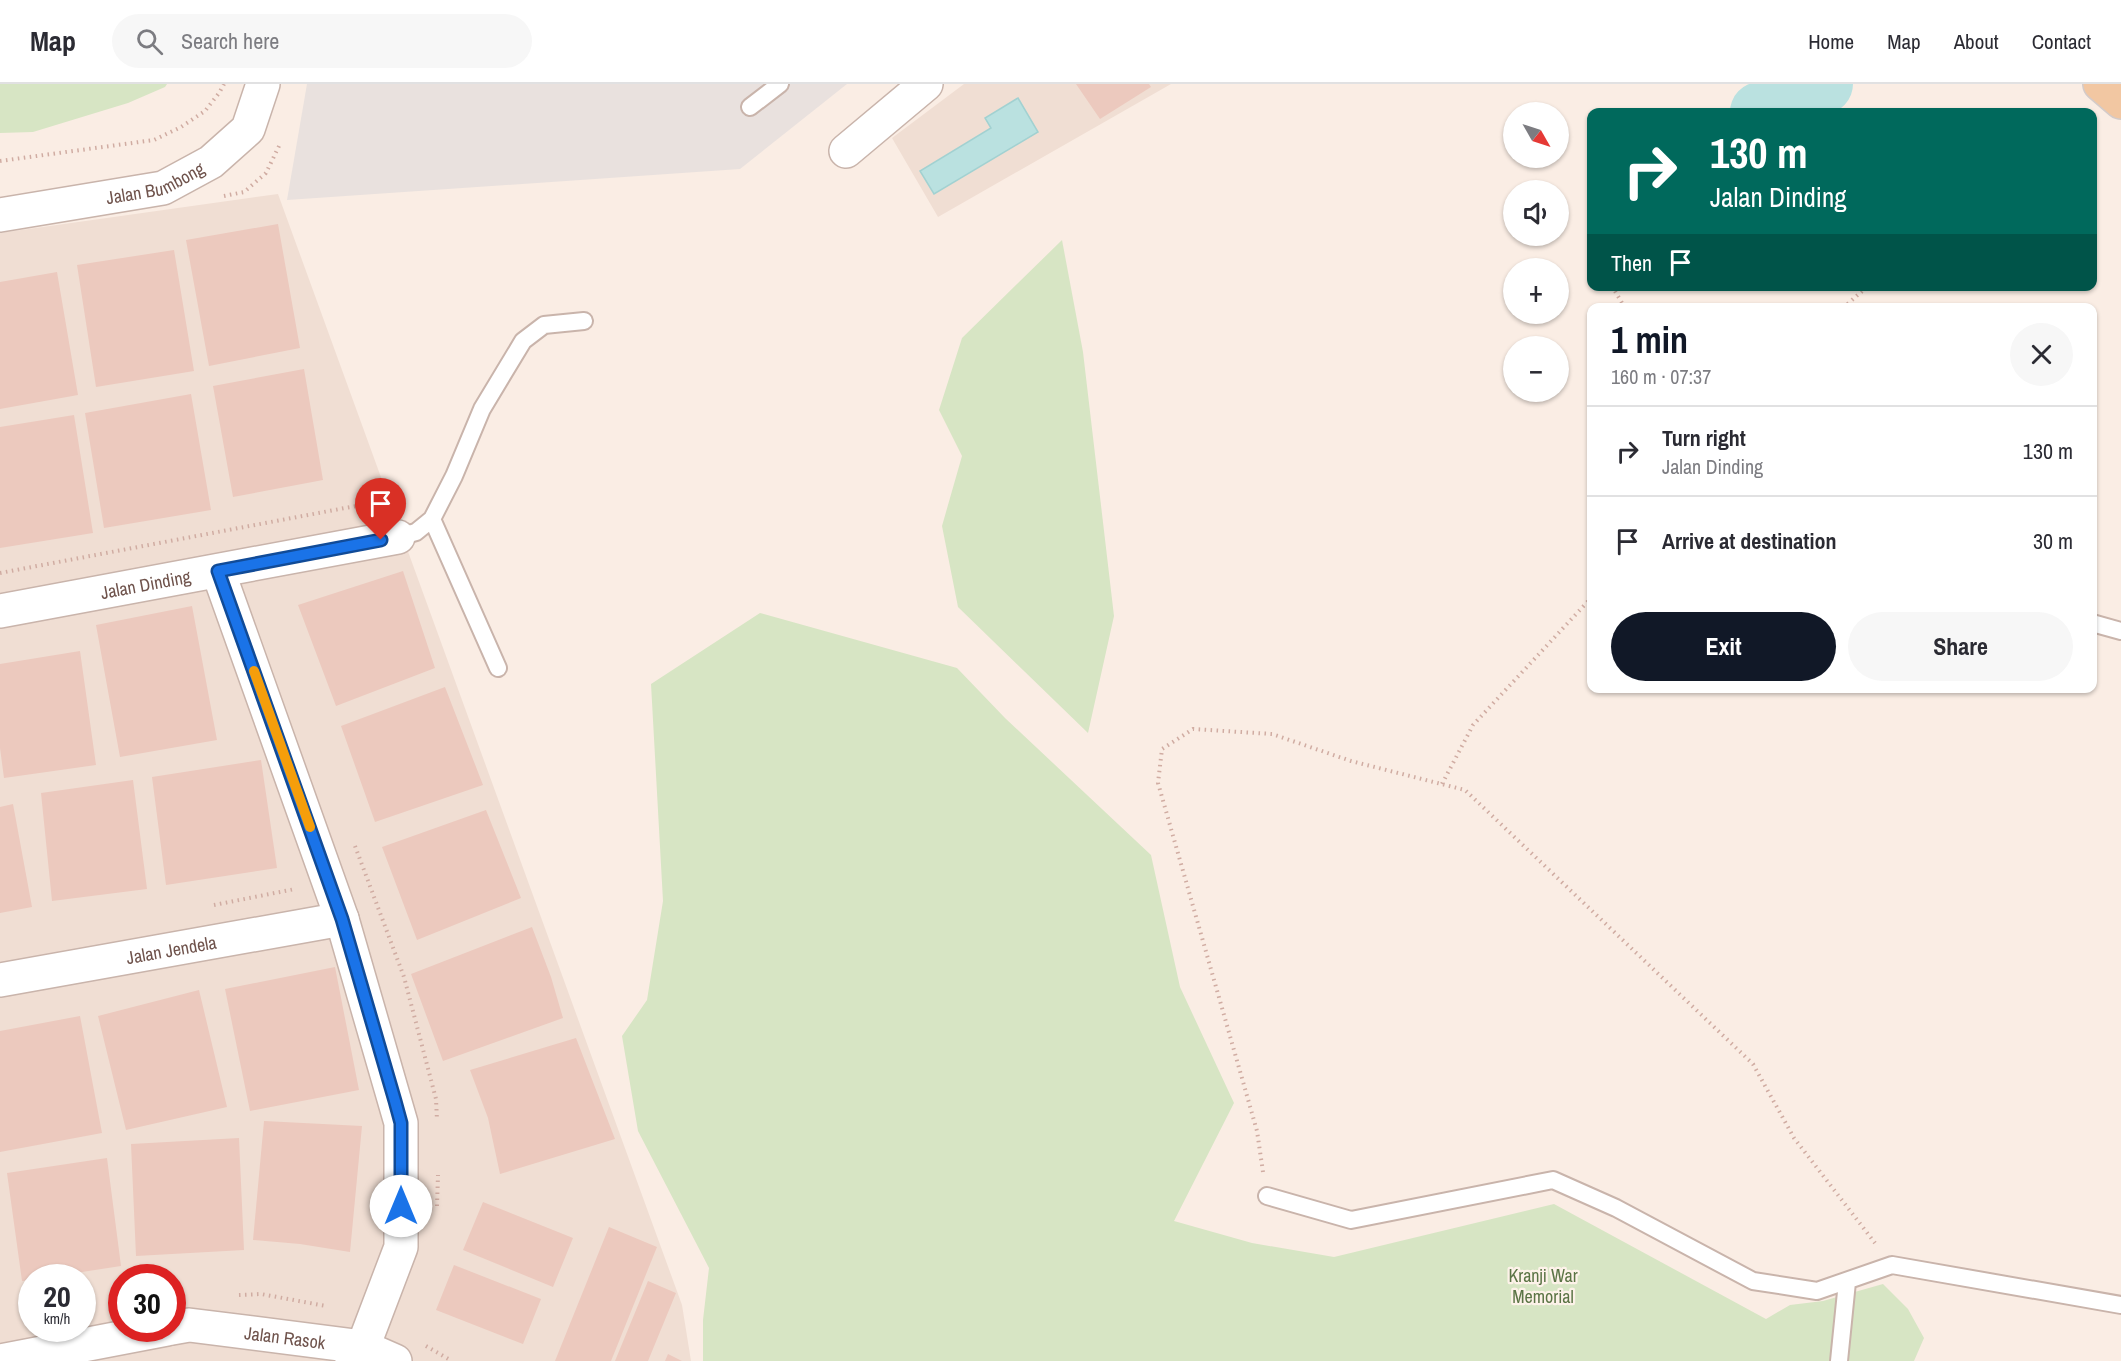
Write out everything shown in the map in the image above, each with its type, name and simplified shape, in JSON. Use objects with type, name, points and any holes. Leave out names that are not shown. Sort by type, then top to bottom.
[{"type":"main road","points":[[2100,84],[2121,102]]},
{"type":"street","name":"Jalan Bumbong","points":[[0,215],[163,188],[211,162],[248,129],[263,84]]},
{"type":"street","points":[[846,151],[926,84]]},
{"type":"street","name":"Jalan Dinding","points":[[0,611],[398,537]]},
{"type":"street","points":[[218,571],[342,919],[401,1123],[400,1247],[357,1354]]},
{"type":"street","name":"Jalan Jendela","points":[[0,980],[342,919]]},
{"type":"street","name":"Jalan Rasok","points":[[186,1326],[395,1361]]},
{"type":"street","points":[[0,1361],[108,1340]]},
{"type":"lane","points":[[750,107],[780,84]]},
{"type":"lane","points":[[398,537],[416,532],[432,519],[454,476],[482,409],[523,341],[544,325],[584,321]]},
{"type":"lane","points":[[432,519],[498,668]]},
{"type":"lane","points":[[2097,624],[2121,631]]},
{"type":"lane","points":[[1267,1197],[1351,1220],[1553,1180],[1616,1208],[1753,1281],[1817,1291],[1892,1265],[2121,1305]]},
{"type":"lane","points":[[1839,1361],[1847,1282]]},
{"type":"path","points":[[0,161],[154,140],[181,127],[205,111],[224,84]]},
{"type":"path","points":[[1849,303],[1862,291]]},
{"type":"path","points":[[1442,784],[1473,725],[1587,602]]},
{"type":"path","points":[[1267,1197],[1257,1131],[1158,783],[1162,749],[1193,729],[1272,734],[1351,761],[1465,790],[1753,1064],[1794,1138],[1892,1265]]},
{"type":"shaded area","points":[[307,84],[847,84],[740,169],[287,200]]},
{"type":"shaded area","points":[[964,84],[1171,84],[938,217],[892,138]]},
{"type":"shaded area","points":[[278,194],[682,1305],[691,1361],[0,1361],[0,233]]},
{"type":"green space","points":[[0,84],[167,84],[165,87],[128,103],[33,132],[0,133]]},
{"type":"green space","points":[[1062,240],[1083,352],[1114,616],[1088,733],[958,607],[942,526],[962,456],[939,410],[962,338]]},
{"type":"green space","name":"Kranji War Memorial","points":[[760,613],[957,668],[1005,718],[1151,855],[1180,987],[1234,1103],[1174,1221],[1252,1243],[1334,1257],[1554,1204],[1766,1319],[1790,1305],[1823,1301],[1883,1284],[1908,1309],[1924,1338],[1914,1361],[703,1361],[703,1320],[709,1268],[638,1131],[622,1036],[647,1000],[663,901],[651,684]]},
{"type":"water","points":[[1018,98],[1038,132],[934,194],[920,171],[991,128],[985,118]]},
{"type":"building","points":[[1076,84],[1149,84],[1151,87],[1100,119]]},
{"type":"building","points":[[278,224],[300,348],[209,366],[186,240]]},
{"type":"building","points":[[174,250],[194,371],[96,387],[77,265]]},
{"type":"building","points":[[57,272],[78,395],[0,409],[0,282]]},
{"type":"building","points":[[304,369],[323,480],[233,497],[213,386]]},
{"type":"building","points":[[191,394],[211,510],[104,528],[85,413]]},
{"type":"building","points":[[74,415],[93,533],[0,548],[0,427]]},
{"type":"building","points":[[403,571],[435,668],[336,706],[298,605]]},
{"type":"building","points":[[192,606],[217,740],[120,757],[96,625]]},
{"type":"building","points":[[80,651],[96,765],[4,778],[0,748],[0,664]]},
{"type":"building","points":[[445,687],[483,785],[375,822],[341,726]]},
{"type":"building","points":[[261,760],[277,868],[166,885],[152,777]]},
{"type":"building","points":[[133,780],[147,889],[52,901],[41,793]]},
{"type":"building","points":[[13,804],[32,907],[0,913],[0,807]]},
{"type":"building","points":[[486,810],[521,898],[417,940],[382,847]]},
{"type":"building","points":[[532,927],[551,977],[563,1018],[443,1061],[411,974]]},
{"type":"building","points":[[335,967],[359,1090],[250,1111],[225,989]]},
{"type":"building","points":[[199,990],[227,1107],[126,1130],[98,1016]]},
{"type":"building","points":[[80,1016],[102,1133],[0,1152],[0,1031]]},
{"type":"building","points":[[576,1038],[615,1139],[500,1174],[488,1118],[470,1070]]},
{"type":"building","points":[[264,1121],[362,1126],[350,1252],[300,1244],[253,1240]]},
{"type":"building","points":[[239,1138],[244,1250],[136,1256],[131,1144]]},
{"type":"building","points":[[107,1158],[121,1264],[108,1264],[108,1268],[96,1270],[96,1264],[20,1264],[7,1173]]},
{"type":"building","points":[[483,1202],[573,1238],[553,1287],[463,1250]]},
{"type":"building","points":[[609,1227],[657,1247],[611,1361],[555,1361]]},
{"type":"building","points":[[454,1265],[541,1299],[523,1344],[436,1310]]},
{"type":"building","points":[[648,1281],[676,1293],[648,1361],[615,1361]]},
{"type":"building","points":[[668,1354],[682,1361],[665,1361]]},
{"type":"waterway","points":[[1769,108],[1823,84]]},
{"type":"slow traffic","points":[[254,671],[310,827]]},
{"type":"route","points":[[381,540],[218,571],[342,919],[395,1101],[401,1123],[401,1206]]}]
